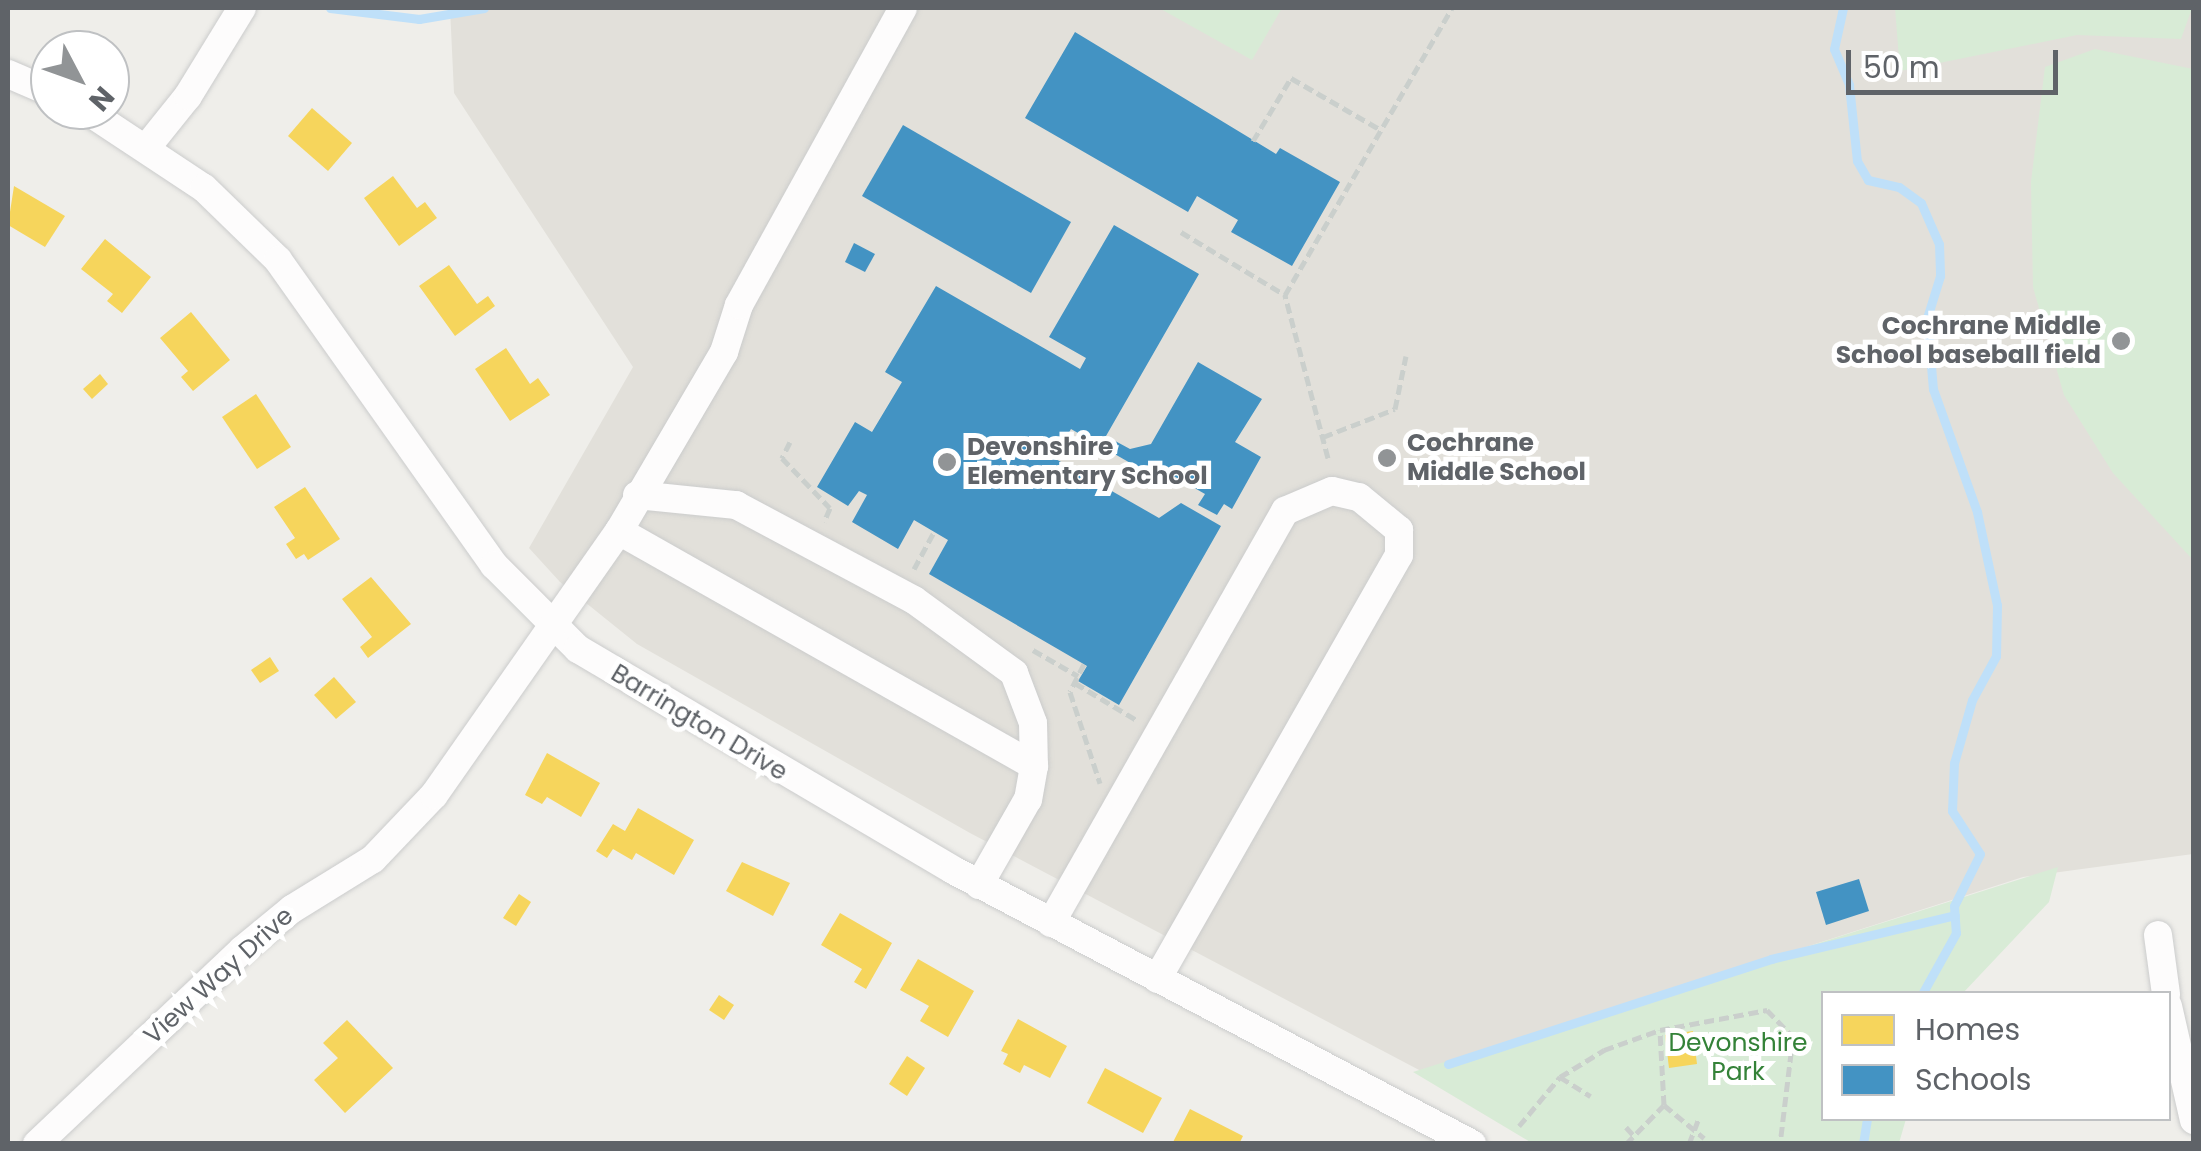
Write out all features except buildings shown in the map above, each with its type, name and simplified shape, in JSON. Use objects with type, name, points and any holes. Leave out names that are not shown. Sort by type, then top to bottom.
[{"type":"street","points":[[147,147],[188,96],[242,8]]},
{"type":"street","name":"View Way Drive","points":[[37,1144],[242,950],[407,828],[554,628],[619,531],[724,352],[739,305],[903,8]]},
{"type":"street","name":"Barrington Drive","points":[[119,130],[204,188],[278,260],[452,510],[554,628],[678,713],[980,885],[1471,1143]]},
{"type":"street","points":[[1052,923],[1285,511],[1332,491],[1359,497],[1398,530],[1400,556],[1157,979]]},
{"type":"street","points":[[637,496],[736,505],[914,600],[1014,673],[1033,722],[1034,766],[1028,799],[980,885]]},
{"type":"street","points":[[619,531],[1034,766]]},
{"type":"street","points":[[2158,935],[2166,991]]},
{"type":"street","points":[[2171,1019],[2194,1120]]},
{"type":"path","points":[[1328,458],[1286,295],[1452,8]]},
{"type":"path","points":[[1253,141],[1291,78],[1380,130]]},
{"type":"path","points":[[1180,232],[1286,295]]},
{"type":"path","points":[[1322,437],[1395,409],[1406,356]]},
{"type":"path","points":[[790,442],[782,458],[830,508],[822,526]]},
{"type":"path","points":[[909,578],[934,532]]},
{"type":"path","points":[[1084,664],[1070,692],[1104,796]]},
{"type":"path","points":[[1075,683],[1131,718]]},
{"type":"path","points":[[1520,1126],[1560,1077],[1604,1050],[1660,1030],[1729,1022],[1756,1010],[1778,1016],[1794,1049],[1780,1144]]},
{"type":"path","points":[[1626,1144],[1664,1105],[1660,1030]]},
{"type":"path","points":[[1560,1077],[1590,1096]]},
{"type":"path","points":[[1664,1105],[1704,1138]]},
{"type":"path","points":[[1689,1144],[1698,1120]]},
{"type":"path","points":[[1626,1127],[1635,1137]]},
{"type":"shaded area","name":"Cochrane Middle School","points":[[450,8],[2193,8],[2193,854],[2023,877],[1421,1071],[970,833],[637,644],[560,582],[529,548],[633,367],[454,93]]},
{"type":"green space","points":[[1159,8],[1282,8],[1252,60]]},
{"type":"green space","points":[[1895,8],[2192,8],[2181,39],[2077,35],[1900,71]]},
{"type":"green space","name":"Cochrane Middle School baseball field","points":[[2095,49],[2193,69],[2193,560],[2113,473],[2064,395],[2033,287],[2031,182],[2045,67]]},
{"type":"green space","name":"Devonshire Park","points":[[2058,867],[2049,902],[1965,991],[1821,991],[1821,1121],[1905,1121],[1899,1143],[1532,1143],[1413,1072]]},
{"type":"waterway","points":[[330,8],[419,19],[484,8]]},
{"type":"waterway","points":[[1843,8],[1834,49],[1849,85],[1857,161],[1868,180],[1899,187],[1921,203],[1939,244],[1940,276],[1927,318],[1933,389],[1977,512],[1997,605],[1996,656],[1972,700],[1954,763],[1952,811],[1980,854],[1954,906],[1956,933],[1924,991]]},
{"type":"waterway","points":[[1448,1064],[1771,959],[1955,915]]},
{"type":"waterway","points":[[1863,1144],[1867,1121]]},
{"type":"place","name":"Cochrane Middle School baseball field","points":[[2121,341]]},
{"type":"place","name":"Cochrane Middle School","points":[[1387,458]]},
{"type":"place","name":"Devonshire Elementary School","points":[[947,462]]}]
